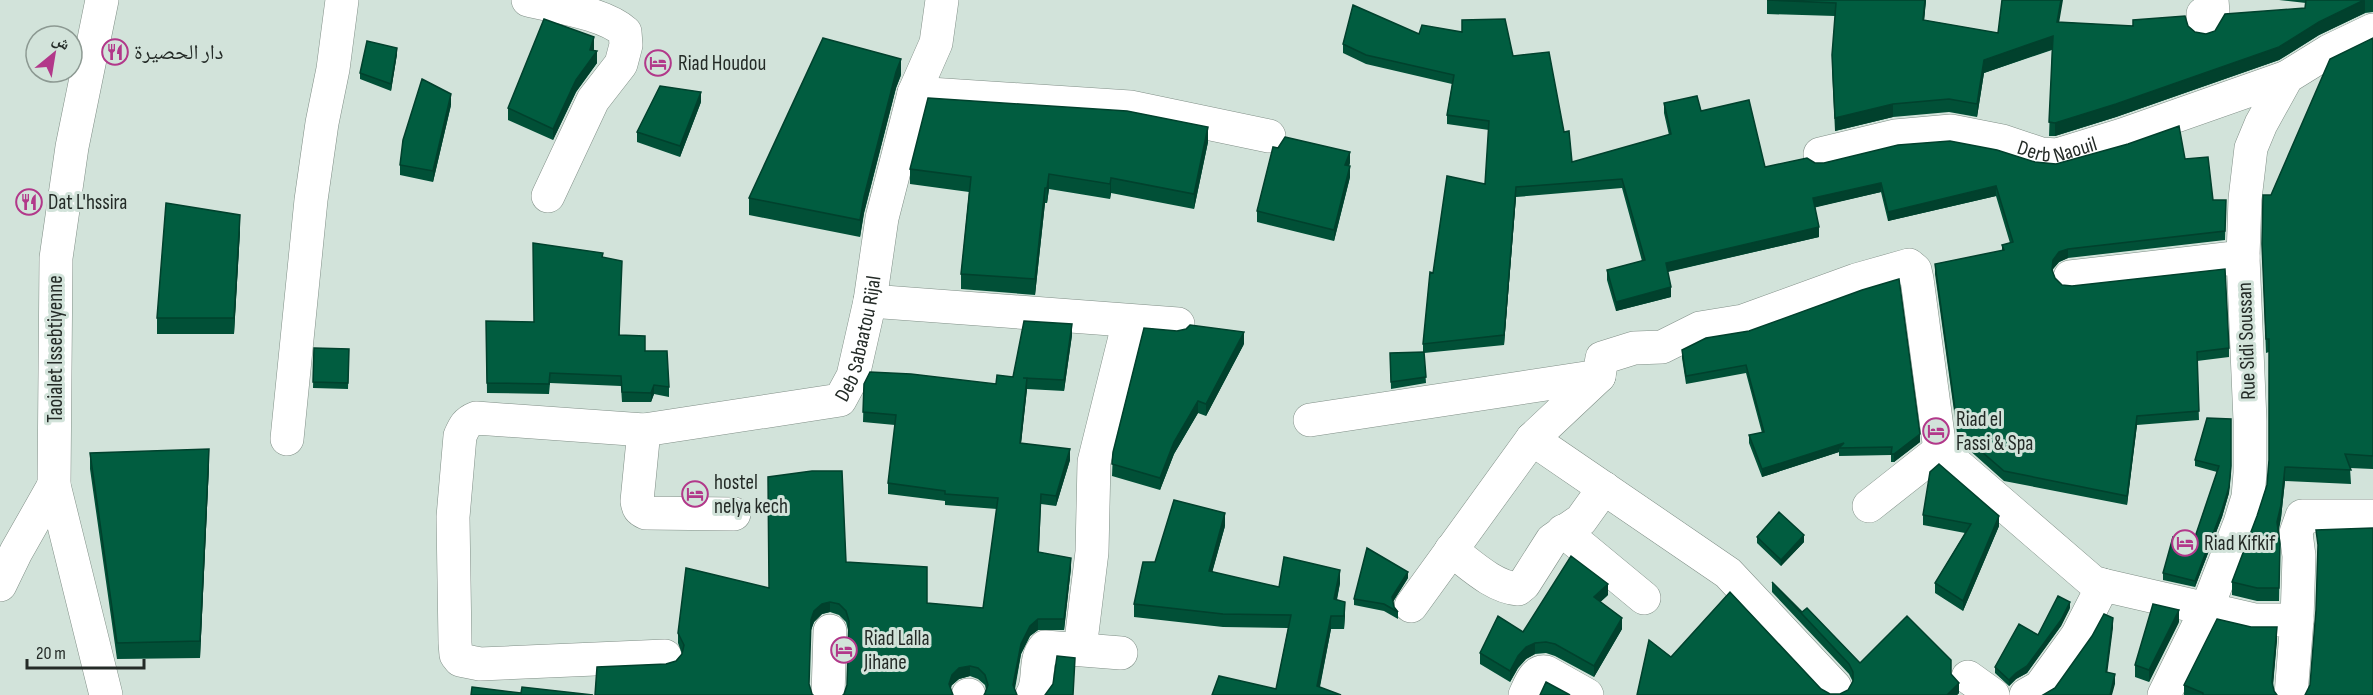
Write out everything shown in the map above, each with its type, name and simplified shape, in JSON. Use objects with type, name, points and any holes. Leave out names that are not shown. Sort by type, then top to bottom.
[{"type":"street","name":"Taoialet Issebtiyenne","points":[[102,0],[72,147],[56,258],[54,486],[106,695]]},
{"type":"street","points":[[287,438],[311,200],[342,0]]},
{"type":"street","points":[[528,0],[605,20],[617,25],[625,32],[626,45],[621,64],[593,100],[548,196]]},
{"type":"street","name":"Deb Sabaatou Rijal","points":[[665,656],[480,664],[460,660],[456,655],[455,643],[453,517],[460,436],[464,426],[476,418],[644,430],[840,400],[853,376],[870,301],[882,218],[914,93],[936,43],[942,0]]},
{"type":"street","name":"Rue Sidi Soussan","points":[[2164,695],[2207,608],[2248,496],[2250,473],[2243,257],[2245,199],[2252,148],[2261,124],[2287,77],[2329,51],[2373,30]]},
{"type":"street","name":"Derb Naouil","points":[[1820,154],[1895,136],[1951,131],[2002,141],[2041,154],[2057,155],[2122,135],[2287,77]]},
{"type":"street","points":[[914,93],[1130,107],[1269,136]]},
{"type":"street","points":[[2070,277],[2243,257]]},
{"type":"street","points":[[1411,606],[1532,439],[1599,376],[1602,358],[1634,348],[1662,347],[1700,328],[1743,321],[1856,280],[1910,265],[1915,270],[1917,279],[1940,450],[2093,582],[2255,620],[2298,620]]},
{"type":"street","points":[[870,301],[1178,324]]},
{"type":"street","points":[[1080,649],[1092,552],[1094,462],[1129,321]]},
{"type":"street","points":[[1310,420],[1599,376]]},
{"type":"street","points":[[644,430],[637,501],[641,511],[646,513],[734,514]]},
{"type":"street","points":[[1532,439],[1728,573],[1835,687]]},
{"type":"street","points":[[1869,506],[1940,450]]},
{"type":"street","points":[[0,585],[54,486]]},
{"type":"street","points":[[1451,550],[1496,582],[1509,589],[1518,589],[1524,584],[1552,540],[1581,520],[1604,488]]},
{"type":"street","points":[[2291,695],[2298,620],[2299,556],[2296,533],[2302,516],[2373,516]]},
{"type":"street","points":[[1563,531],[1644,598]]},
{"type":"street","points":[[2026,695],[2040,687],[2077,636],[2103,585]]},
{"type":"street","points":[[828,695],[830,631]]},
{"type":"street","points":[[1032,695],[1036,689],[1040,657],[1045,647],[1121,653]]},
{"type":"street","points":[[1525,695],[1536,673],[1541,671],[1587,695]]},
{"type":"building","points":[[1767,0],[1925,0],[1923,20],[1998,33],[2002,0],[2061,0],[2057,22],[2133,26],[2133,20],[2185,16],[2188,26],[2195,32],[2206,34],[2215,31],[2225,14],[2305,8],[2306,0],[2364,0],[2319,22],[2279,47],[2055,123],[2049,122],[2053,36],[1984,60],[1977,104],[1949,99],[1893,104],[1835,118],[1832,55],[1836,3]]},
{"type":"building","points":[[1353,5],[1419,34],[1422,25],[1462,32],[1462,20],[1505,19],[1513,56],[1549,52],[1564,132],[1569,131],[1572,162],[1671,134],[1664,103],[1697,96],[1701,111],[1749,100],[1765,167],[1807,158],[1815,163],[1824,163],[1898,145],[1950,141],[1997,150],[2035,162],[2056,164],[2128,144],[2179,126],[2185,159],[2208,157],[2213,200],[2226,200],[2225,231],[2068,249],[2059,252],[2053,260],[2052,270],[2055,278],[2062,285],[2072,286],[2225,269],[2229,348],[2197,352],[2199,411],[2137,416],[2127,496],[2004,471],[1958,431],[1935,264],[2004,250],[2002,245],[2013,242],[1996,186],[1888,212],[1881,183],[1813,198],[1819,227],[1666,263],[1671,287],[1616,302],[1607,270],[1645,260],[1622,179],[1516,187],[1504,335],[1423,344],[1430,272],[1433,273],[1447,176],[1485,184],[1489,121],[1447,115],[1454,75],[1366,55],[1343,44]]},
{"type":"building","points":[[544,19],[594,37],[590,50],[597,51],[576,80],[553,129],[508,108]]},
{"type":"building","points":[[823,38],[901,59],[860,220],[749,198]]},
{"type":"building","points":[[2373,38],[2373,456],[2345,454],[2351,470],[2285,467],[2277,522],[2280,544],[2279,588],[2257,588],[2232,582],[2267,485],[2269,339],[2266,339],[2262,244],[2263,195],[2271,195],[2330,59]]},
{"type":"building","points":[[367,41],[397,48],[391,84],[360,73]]},
{"type":"building","points":[[422,79],[451,94],[433,171],[400,165],[403,140]]},
{"type":"building","points":[[660,86],[701,92],[680,146],[637,132]]},
{"type":"building","points":[[928,98],[1127,111],[1208,127],[1194,194],[1111,178],[1110,184],[1049,174],[1047,188],[1045,188],[1035,279],[961,274],[971,177],[910,169]]},
{"type":"building","points":[[1285,137],[1350,152],[1345,165],[1350,166],[1334,230],[1257,211],[1273,147],[1278,148]]},
{"type":"building","points":[[166,203],[240,215],[234,318],[157,318]]},
{"type":"building","points":[[533,243],[603,253],[602,257],[622,261],[619,335],[645,336],[645,351],[667,351],[669,387],[654,385],[651,393],[622,392],[621,376],[550,373],[549,384],[487,383],[486,321],[534,322]]},
{"type":"building","points":[[1899,279],[1920,434],[1894,454],[1891,454],[1892,447],[1839,448],[1844,443],[1762,469],[1749,435],[1764,432],[1746,365],[1686,376],[1682,350],[1706,338],[1749,331]]},
{"type":"building","points":[[1024,321],[1072,324],[1064,380],[1027,378],[1020,443],[1070,449],[1056,496],[1041,494],[1038,552],[1071,558],[1064,619],[1038,619],[1030,626],[1021,644],[1013,685],[1017,695],[984,695],[988,685],[985,675],[978,668],[970,666],[959,668],[952,675],[949,684],[953,695],[843,695],[847,685],[849,621],[846,611],[839,604],[830,602],[822,604],[814,611],[811,620],[809,684],[813,695],[595,695],[597,667],[666,664],[676,661],[682,654],[684,645],[678,633],[686,568],[769,588],[768,477],[812,471],[842,471],[846,562],[927,567],[927,603],[983,608],[998,498],[945,494],[945,491],[888,483],[896,415],[863,412],[864,384],[870,372],[911,374],[996,384],[997,375],[1013,377]]},
{"type":"building","points":[[1190,325],[1244,332],[1206,404],[1198,401],[1174,442],[1160,478],[1112,464],[1144,328],[1177,331],[1186,329]]},
{"type":"building","points":[[314,348],[349,349],[348,383],[313,382]]},
{"type":"building","points":[[1424,352],[1426,377],[1391,382],[1390,353]]},
{"type":"building","points":[[2207,418],[2231,419],[2231,466],[2229,487],[2222,510],[2195,581],[2163,573],[2173,537],[2193,543],[2219,466],[2195,460]]},
{"type":"building","points":[[209,449],[200,641],[117,643],[90,453]]},
{"type":"building","points":[[1939,464],[1999,516],[1963,601],[1935,583],[1971,524],[1923,515],[1930,472]]},
{"type":"building","points":[[1174,500],[1225,513],[1209,571],[1279,587],[1284,557],[1340,570],[1334,599],[1345,602],[1344,616],[1331,616],[1317,686],[1341,695],[1212,695],[1219,676],[1276,689],[1291,615],[1223,614],[1134,604],[1143,562],[1155,562]]},
{"type":"building","points":[[1779,512],[1804,535],[1781,560],[1757,537]]},
{"type":"building","points":[[2373,528],[2373,695],[2305,695],[2310,685],[2316,610],[2318,545],[2316,530]]},
{"type":"building","points":[[1367,548],[1408,572],[1392,597],[1394,607],[1398,612],[1384,604],[1354,599]]},
{"type":"building","points":[[1571,556],[1608,584],[1594,597],[1622,618],[1594,666],[1555,644],[1546,642],[1526,647],[1510,671],[1480,653],[1498,616],[1523,632]]},
{"type":"building","points":[[1772,582],[1802,612],[1807,608],[1860,663],[1907,616],[1951,660],[1951,674],[1959,683],[1947,695],[1637,695],[1649,640],[1671,657],[1730,592],[1821,689],[1830,694],[1840,694],[1848,690],[1853,681],[1853,672],[1849,664]]},
{"type":"building","points":[[2058,596],[2070,602],[2061,620],[2027,666],[2009,680],[1995,667],[2019,624],[2038,635]]},
{"type":"building","points":[[2153,604],[2179,610],[2149,670],[2135,665]]},
{"type":"building","points":[[2104,614],[2113,618],[2106,672],[2115,674],[2110,695],[2043,695],[2055,688],[2092,636]]},
{"type":"building","points":[[2217,619],[2251,627],[2277,627],[2272,682],[2277,695],[2203,695],[2184,685]]},
{"type":"building","points":[[1057,656],[1075,658],[1073,695],[1045,695],[1053,684]]},
{"type":"building","points":[[1546,682],[1570,695],[1540,695]]},
{"type":"building","points":[[472,687],[521,693],[522,687],[593,695],[471,695]]},
{"type":"place","name":"دار الحصيرة","points":[[115,52]]},
{"type":"place","name":"Riad Houdou","points":[[658,63]]},
{"type":"place","name":"Dat L'hssira","points":[[29,202]]},
{"type":"place","name":"Riad el Fassi & Spa","points":[[1936,431]]},
{"type":"place","name":"hostel nelya kech","points":[[695,494]]},
{"type":"place","name":"Riad Kifkif","points":[[2185,543]]},
{"type":"place","name":"Riad Lalla Jihane","points":[[844,650]]}]
